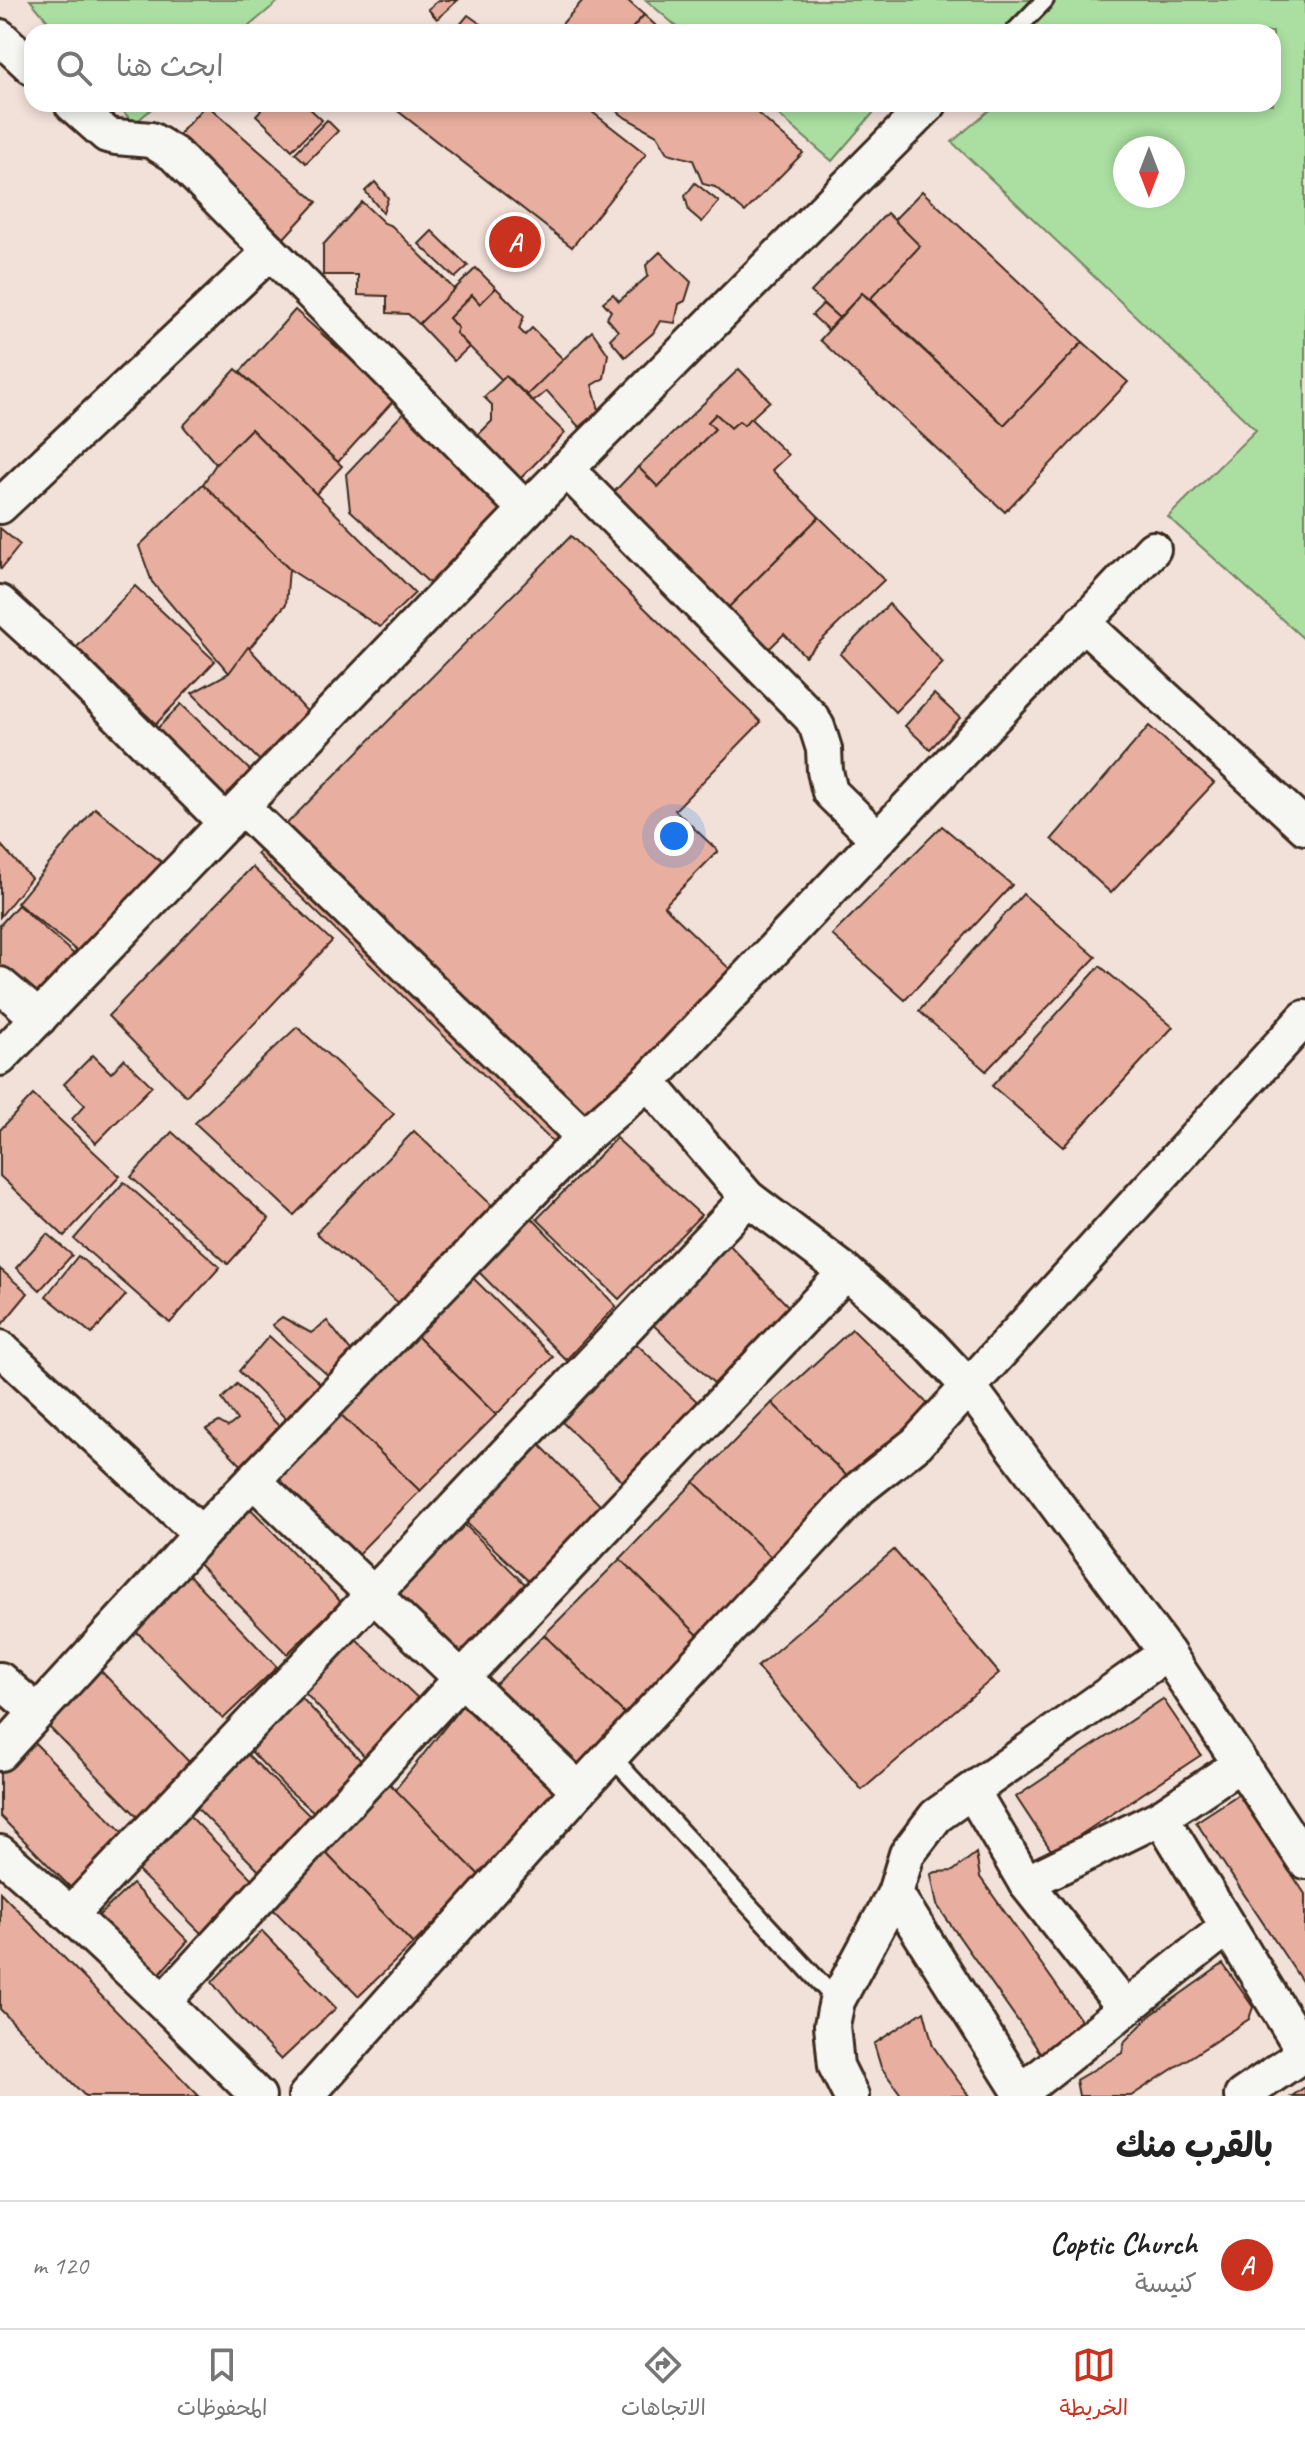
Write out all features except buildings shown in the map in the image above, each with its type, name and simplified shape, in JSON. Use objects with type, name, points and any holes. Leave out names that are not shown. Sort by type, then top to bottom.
[{"type":"street","points":[[0,37],[24,60]]},
{"type":"street","points":[[81,112],[107,135],[124,139],[142,138],[167,149],[526,510]]},
{"type":"street","points":[[0,1058],[526,510],[921,112]]},
{"type":"street","points":[[0,506],[270,252]]},
{"type":"street","points":[[566,469],[811,717],[824,749],[830,792],[877,838]]},
{"type":"street","points":[[0,1753],[201,1534],[584,1137],[648,1082],[1153,549]]},
{"type":"street","points":[[0,603],[584,1137]]},
{"type":"street","points":[[1082,622],[1305,827]]},
{"type":"street","points":[[0,985],[39,1018]]},
{"type":"street","points":[[306,2096],[579,1790],[860,1488],[917,1443],[1305,1018]]},
{"type":"street","points":[[648,1082],[748,1198],[846,1272],[926,1341],[969,1387],[1167,1653],[1305,1861]]},
{"type":"street","points":[[71,1914],[748,1198]]},
{"type":"street","points":[[164,2001],[462,1678],[846,1272]]},
{"type":"street","points":[[0,1348],[201,1534]]},
{"type":"street","points":[[253,1480],[579,1790]]},
{"type":"street","points":[[851,2096],[836,2066],[832,2025],[837,2001],[895,1893],[907,1854],[916,1841],[936,1816],[1167,1653]]},
{"type":"street","points":[[0,1680],[37,1712]]},
{"type":"street","points":[[1026,1883],[1161,1817],[1240,1764]]},
{"type":"street","points":[[972,1791],[1026,1883],[1124,2007]]},
{"type":"street","points":[[1161,1817],[1305,2053],[1242,2096]]},
{"type":"street","points":[[0,1853],[164,2001],[258,2096]]},
{"type":"street","points":[[895,1893],[1022,2094],[1124,2007],[1228,1927]]},
{"type":"lane","points":[[1022,24],[1045,0]]},
{"type":"lane","points":[[611,1756],[837,2001]]},
{"type":"green space","points":[[30,0],[280,0],[252,24],[50,24]]},
{"type":"green space","points":[[646,0],[1305,0],[1305,640],[1168,517],[1256,430],[952,142],[987,112],[1281,112],[1281,24],[674,24]]},
{"type":"green space","points":[[124,112],[148,112],[134,124]]},
{"type":"green space","points":[[775,112],[874,112],[832,161]]},
{"type":"place","name":"Coptic Church","points":[[515,242]]}]
